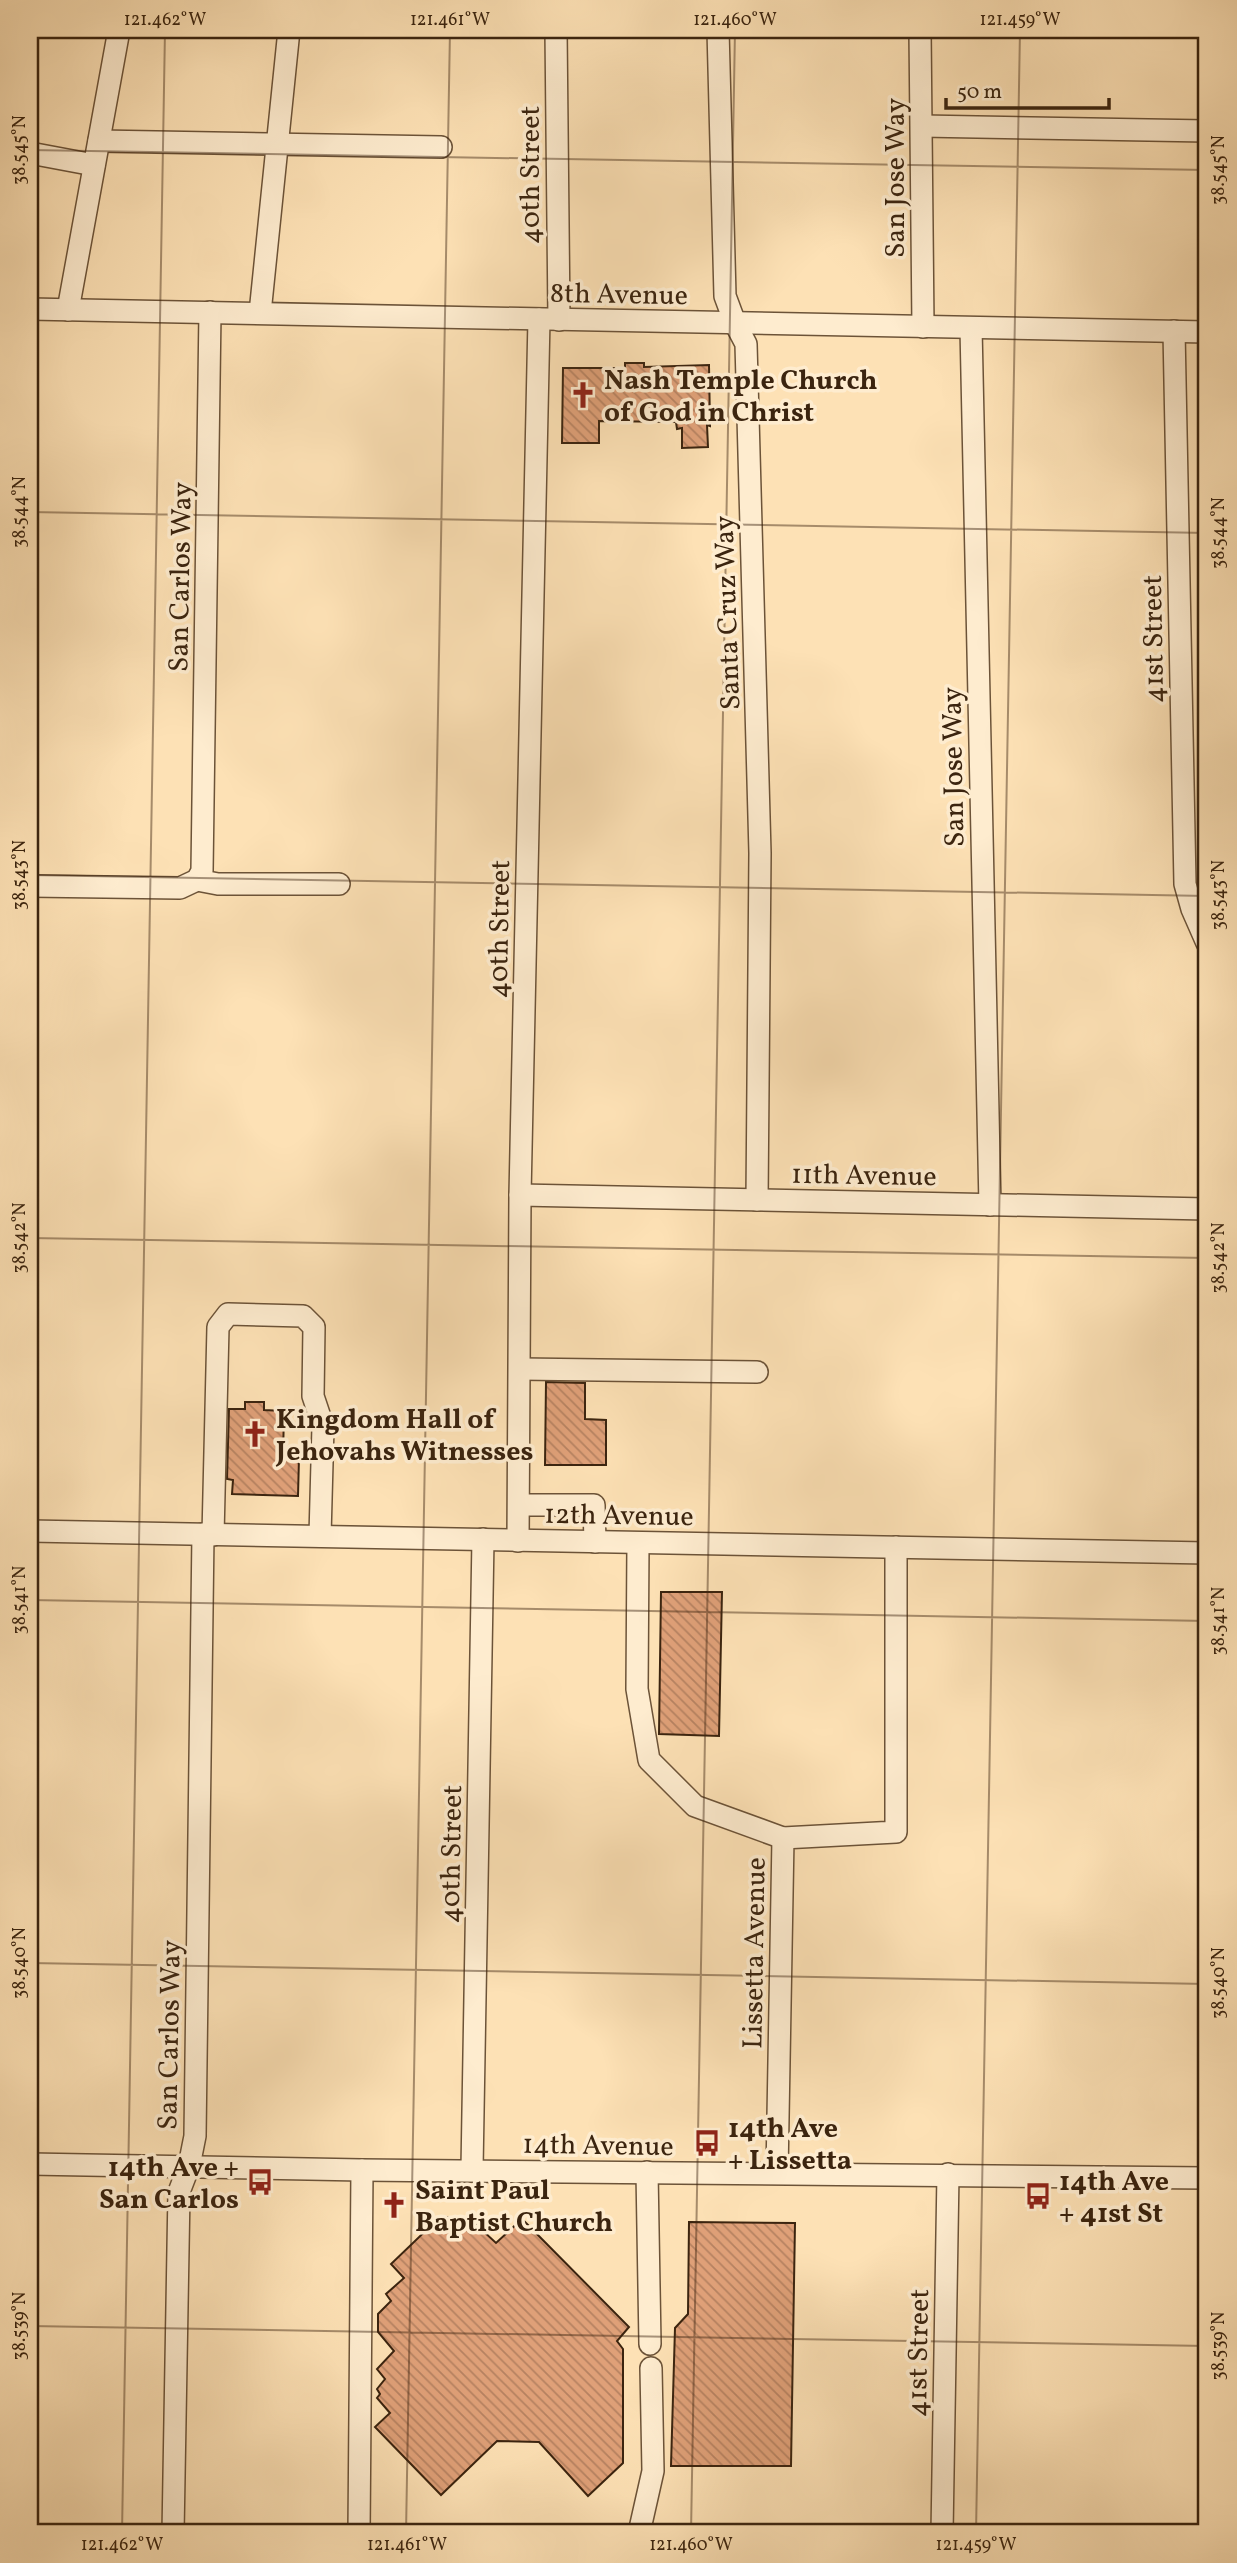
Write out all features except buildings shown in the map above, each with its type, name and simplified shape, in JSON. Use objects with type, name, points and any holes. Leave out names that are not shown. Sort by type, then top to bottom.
[{"type":"street","points":[[68,310],[119,30]]},
{"type":"street","points":[[260,313],[289,30]]},
{"type":"street","name":"40th Street","points":[[518,1541],[520,1195],[556,30]]},
{"type":"street","name":"Santa Cruz Way","points":[[718,30],[725,296],[746,344],[760,853],[757,1200]]},
{"type":"street","name":"San Jose Way","points":[[920,30],[923,327]]},
{"type":"street","points":[[922,126],[1207,131]]},
{"type":"street","points":[[99,141],[441,147]]},
{"type":"street","points":[[30,153],[94,165]]},
{"type":"street","name":"8th Avenue","points":[[30,309],[1207,332]]},
{"type":"street","name":"San Carlos Way","points":[[197,880],[202,872],[203,842],[211,312]]},
{"type":"street","name":"San Jose Way","points":[[971,328],[989,1205]]},
{"type":"street","name":"41st Street","points":[[1174,331],[1185,884],[1192,909],[1207,943]]},
{"type":"street","points":[[30,886],[180,888],[197,880],[218,884],[339,884]]},
{"type":"street","name":"11th Avenue","points":[[520,1195],[1207,1209]]},
{"type":"street","name":"San Carlos Way","points":[[173,2533],[179,2192],[190,2166],[195,2136],[208,1534],[218,1327],[228,1314],[303,1316],[314,1327],[313,1396],[323,1426],[320,1536]]},
{"type":"street","points":[[520,1369],[757,1372]]},
{"type":"street","points":[[519,1505],[594,1505],[595,1542]]},
{"type":"street","name":"12th Avenue","points":[[30,1531],[1207,1553]]},
{"type":"street","name":"40th Street","points":[[472,2169],[483,1539]]},
{"type":"street","points":[[638,1543],[637,1689],[649,1760],[695,1806],[783,1838]]},
{"type":"street","name":"Lissetta Avenue","points":[[777,2173],[783,1838],[896,1832],[896,1547]]},
{"type":"street","name":"14th Avenue","points":[[30,2164],[1207,2178]]},
{"type":"street","points":[[359,2533],[362,2170]]},
{"type":"street","points":[[647,2172],[650,2344]]},
{"type":"street","name":"41st Street","points":[[942,2533],[948,2175]]},
{"type":"street","points":[[639,2533],[653,2471],[651,2368]]},
{"type":"place","name":"Nash Temple Church of God in Christ","points":[[583,395]]},
{"type":"place","name":"Kingdom Hall of Jehovahs Witnesses","points":[[255,1434]]},
{"type":"place","name":"14th Ave + Lissetta","points":[[707,2143]]},
{"type":"place","name":"14th Ave + San Carlos","points":[[260,2182]]},
{"type":"place","name":"14th Ave + 41st St","points":[[1038,2196]]},
{"type":"place","name":"Saint Paul Baptist Church","points":[[394,2205]]}]
